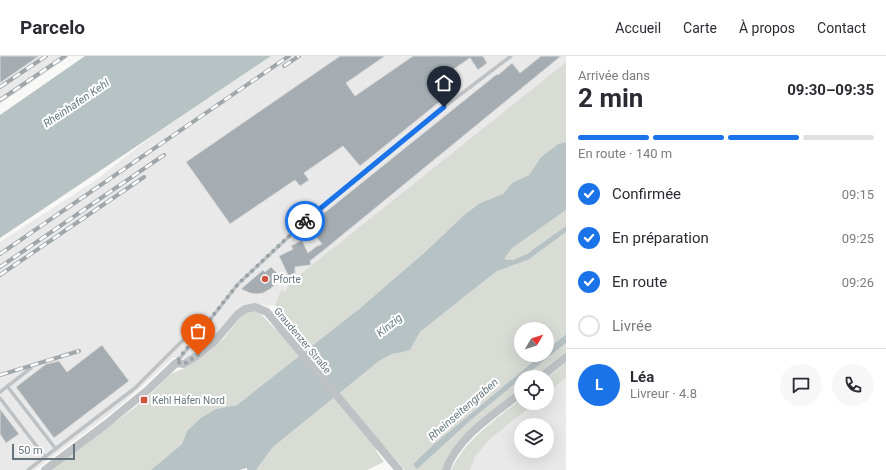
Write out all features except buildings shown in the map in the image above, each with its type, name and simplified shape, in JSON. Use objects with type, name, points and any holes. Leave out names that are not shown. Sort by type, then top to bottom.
[{"type":"street","name":"Graudenzer Straße","points":[[176,362],[184,364],[198,355],[214,342],[238,314],[245,309],[249,307],[259,308],[269,315],[399,470]]},
{"type":"street","points":[[550,370],[566,357]]},
{"type":"street","points":[[45,470],[105,425],[149,389],[176,362]]},
{"type":"street","points":[[446,470],[463,442],[514,399]]},
{"type":"lane","points":[[176,362],[238,284],[309,218],[444,107],[511,56]]},
{"type":"lane","points":[[28,470],[135,388],[182,342],[212,317]]},
{"type":"lane","points":[[0,392],[31,368]]},
{"type":"lane","points":[[7,386],[56,449]]},
{"type":"lane","points":[[0,398],[45,457]]},
{"type":"shaded area","points":[[0,56],[70,56],[0,104]]},
{"type":"shaded area","points":[[271,56],[566,56],[566,62],[297,277],[286,291],[281,290],[275,305],[267,306],[255,303],[246,304],[239,308],[220,331],[189,358],[173,358],[119,407],[35,470],[0,470],[0,242],[93,182],[155,134]]},
{"type":"shaded area","points":[[566,62],[566,142],[558,144],[541,157],[529,175],[513,183],[503,194],[480,203],[464,215],[424,253],[359,309],[237,405],[216,409],[187,431],[182,444],[151,470],[51,470],[134,408],[171,374],[187,367],[211,350],[223,339],[244,313],[258,311],[275,329],[282,323],[273,311],[278,308],[275,305],[281,290],[286,291],[288,286],[297,277]]},
{"type":"shaded area","points":[[566,210],[566,226],[555,235],[541,246],[519,258],[513,260],[504,259],[511,248]]},
{"type":"shaded area","points":[[566,232],[566,334],[554,344],[554,322],[514,322],[514,362],[533,362],[523,370],[514,370],[514,378],[433,445],[413,464],[417,468],[472,419],[514,385],[514,394],[476,424],[465,435],[447,458],[442,470],[405,470],[383,445],[376,451],[384,462],[367,470],[256,470],[273,447],[379,361],[392,354],[410,350],[420,332],[497,271],[528,260]]},
{"type":"shaded area","points":[[566,343],[566,352],[554,362],[554,353]]},
{"type":"shaded area","points":[[543,362],[554,362],[544,370],[533,370]]},
{"type":"shaded area","points":[[566,362],[566,378],[554,387],[554,372]]},
{"type":"shaded area","points":[[566,378],[566,470],[470,470],[475,457],[489,440],[514,420],[514,458],[554,458],[554,418],[516,418],[526,410],[554,410],[554,387]]},
{"type":"shaded area","points":[[514,405],[514,410],[526,410],[516,418],[514,418],[514,420],[489,440],[475,457],[470,470],[451,470],[457,459],[473,439]]},
{"type":"water","name":"Rheinhafen Kehl","points":[[85,56],[271,56],[0,238],[0,115]]},
{"type":"water","name":"Kinzig","points":[[566,142],[566,210],[512,248],[504,259],[513,260],[527,254],[566,226],[566,232],[528,260],[497,271],[420,332],[410,350],[392,354],[379,361],[273,447],[256,470],[247,470],[247,468],[239,470],[151,470],[182,444],[187,431],[201,418],[216,409],[237,405],[359,309],[424,253],[464,215],[480,203],[503,194],[512,183],[529,175],[541,157],[558,144]]},
{"type":"water","points":[[566,334],[566,343],[554,353],[554,344]]},
{"type":"water","points":[[533,362],[543,362],[533,370],[523,370]]},
{"type":"water","points":[[514,378],[514,385],[472,419],[417,469],[413,464],[433,445]]},
{"type":"railway","points":[[0,87],[46,56]]},
{"type":"railway","points":[[0,100],[65,56]]},
{"type":"railway","points":[[0,254],[289,56]]},
{"type":"railway","points":[[284,66],[299,56]]},
{"type":"railway","points":[[0,267],[164,155]]},
{"type":"railway","points":[[0,275],[144,177]]},
{"type":"railway","points":[[0,375],[79,351]]},
{"type":"way so far","points":[[198,355],[184,364],[176,362],[238,284],[274,252],[305,221]]},
{"type":"place","name":"Pforte","points":[[265,279]]},
{"type":"place","name":"Kehl Hafen Nord","points":[[144,400]]},
{"type":"route","points":[[305,221],[444,107]]},
{"type":"water label","name":"Rheinseitengraben","points":[[463,409]]}]
